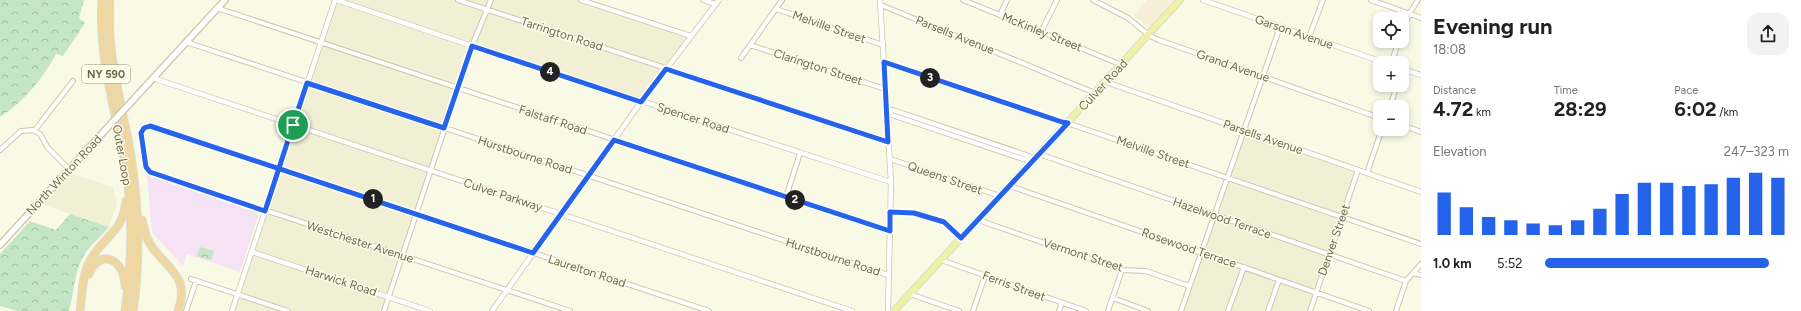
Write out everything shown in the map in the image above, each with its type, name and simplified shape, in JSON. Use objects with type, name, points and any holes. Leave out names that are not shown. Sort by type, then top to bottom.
[{"type":"highway","name":"Outer Loop","points":[[102,0],[101,33],[104,64],[125,165],[129,195],[131,231],[130,267],[125,311]]},
{"type":"highway","name":"Outer Loop","points":[[110,0],[112,63],[133,170],[138,212],[139,243],[133,311]]},
{"type":"highway","points":[[80,311],[89,262],[118,228],[124,216],[126,195],[125,165]]},
{"type":"highway","points":[[133,170],[146,236],[153,248],[176,274],[181,285],[182,296],[178,311]]},
{"type":"highway","points":[[83,293],[88,275],[95,263],[103,259],[112,260],[120,267],[124,275],[125,311]]},
{"type":"main road","name":"North Winton Road","points":[[0,243],[224,0]]},
{"type":"main road","name":"Culver Road","points":[[894,311],[1122,65],[1180,0]]},
{"type":"street","points":[[232,311],[336,0]]},
{"type":"street","name":"Spencer Road","points":[[336,0],[641,102],[891,182]]},
{"type":"street","name":"Tarrington Road","points":[[458,0],[888,142]]},
{"type":"street","points":[[384,311],[472,46],[491,0]]},
{"type":"street","points":[[581,0],[691,36]]},
{"type":"street","points":[[492,311],[641,102],[717,2],[703,0]]},
{"type":"street","points":[[741,58],[782,0]]},
{"type":"street","name":"McKinley Street","points":[[963,0],[1122,65]]},
{"type":"street","points":[[1000,15],[1007,0]]},
{"type":"street","points":[[1041,32],[1057,0]]},
{"type":"street","name":"Grand Avenue","points":[[1093,0],[1128,18],[1148,35],[1159,40],[1373,116]]},
{"type":"street","name":"Garson Avenue","points":[[1203,0],[1373,59]]},
{"type":"street","points":[[1309,37],[1323,0]]},
{"type":"street","points":[[1371,0],[1404,12]]},
{"type":"street","points":[[1418,0],[1409,14],[1421,18]]},
{"type":"street","points":[[880,3],[891,182],[888,311]]},
{"type":"street","name":"Parsells Avenue","points":[[880,3],[1095,93]]},
{"type":"street","name":"Falstaff Road","points":[[217,8],[890,231]]},
{"type":"street","name":"Melville Street","points":[[776,9],[882,45]]},
{"type":"street","points":[[1180,311],[1214,216],[1242,130],[1280,27]]},
{"type":"street","name":"Hurstbourne Road","points":[[186,42],[888,275]]},
{"type":"street","name":"Clarington Street","points":[[750,45],[885,89]]},
{"type":"street","name":"Melville Street","points":[[884,62],[1055,120],[1068,123],[1421,244]]},
{"type":"street","points":[[1409,72],[1421,75]]},
{"type":"street","name":"Culver Parkway","points":[[153,78],[852,311]]},
{"type":"street","points":[[35,130],[74,81]]},
{"type":"street","name":"Parsells Avenue","points":[[1106,82],[1421,192]]},
{"type":"street","points":[[886,111],[893,110],[1029,156],[1033,160]]},
{"type":"street","name":"Laurelton Road","points":[[150,172],[146,167],[141,133],[144,128],[150,126],[710,311]]},
{"type":"street","points":[[1409,128],[1421,132]]},
{"type":"street","points":[[0,150],[21,131],[26,129],[35,130],[42,136],[48,148],[69,169]]},
{"type":"street","points":[[1367,173],[1380,136]]},
{"type":"street","points":[[786,197],[800,153]]},
{"type":"street","name":"Hazelwood Terrace","points":[[1039,154],[1214,216],[1406,281]]},
{"type":"street","name":"Queens Street","points":[[890,159],[1000,196]]},
{"type":"street","name":"Denver Street","points":[[1310,311],[1358,170]]},
{"type":"street","name":"Westchester Avenue","points":[[150,172],[570,311]]},
{"type":"street","name":"Rosewood Terrace","points":[[1010,186],[1369,311]]},
{"type":"street","points":[[890,212],[914,213],[944,222],[961,238]]},
{"type":"street","name":"Vermont Street","points":[[978,220],[1122,270],[1146,272],[1189,286]]},
{"type":"street","name":"Harwick Road","points":[[252,252],[430,311]]},
{"type":"street","name":"Ferris Street","points":[[941,260],[1086,311]]},
{"type":"street","points":[[1396,311],[1406,281],[1421,264]]},
{"type":"street","points":[[1228,311],[1244,267]]},
{"type":"street","points":[[1108,311],[1122,270]]},
{"type":"street","points":[[1413,273],[1421,276]]},
{"type":"street","points":[[973,311],[985,276]]},
{"type":"street","points":[[186,311],[194,280],[288,311]]},
{"type":"street","points":[[1268,311],[1279,280]]},
{"type":"street","points":[[910,294],[959,311]]},
{"type":"street","points":[[1113,298],[1148,311]]},
{"type":"street","points":[[1059,311],[1062,303]]},
{"type":"shaded area","points":[[335,0],[581,0],[691,36],[641,102],[472,46],[384,311],[232,311]]},
{"type":"shaded area","points":[[1147,0],[1174,0],[1149,28],[1134,15]]},
{"type":"shaded area","points":[[1243,130],[1358,170],[1310,311],[1180,311]]},
{"type":"shaded area","points":[[69,173],[113,187],[117,203],[109,227],[41,204]]},
{"type":"shaded area","points":[[147,175],[259,213],[240,272],[187,254],[183,266],[152,232]]},
{"type":"green space","points":[[0,0],[84,0],[79,18],[85,23],[63,56],[56,54],[39,81],[25,97],[0,117]]},
{"type":"green space","points":[[70,214],[109,227],[88,249],[80,263],[69,311],[18,311],[0,306],[0,254],[30,221],[56,230]]},
{"type":"green space","points":[[200,247],[214,251],[211,260],[197,256]]},
{"type":"route","points":[[293,125],[279,168],[265,211],[150,172],[146,167],[141,133],[144,128],[150,126],[279,168],[415,213],[533,253],[614,140],[890,231],[890,212],[914,213],[944,222],[961,238],[1068,123],[884,62],[888,142],[666,69],[641,102],[472,46],[444,128],[307,83],[293,125]]}]
